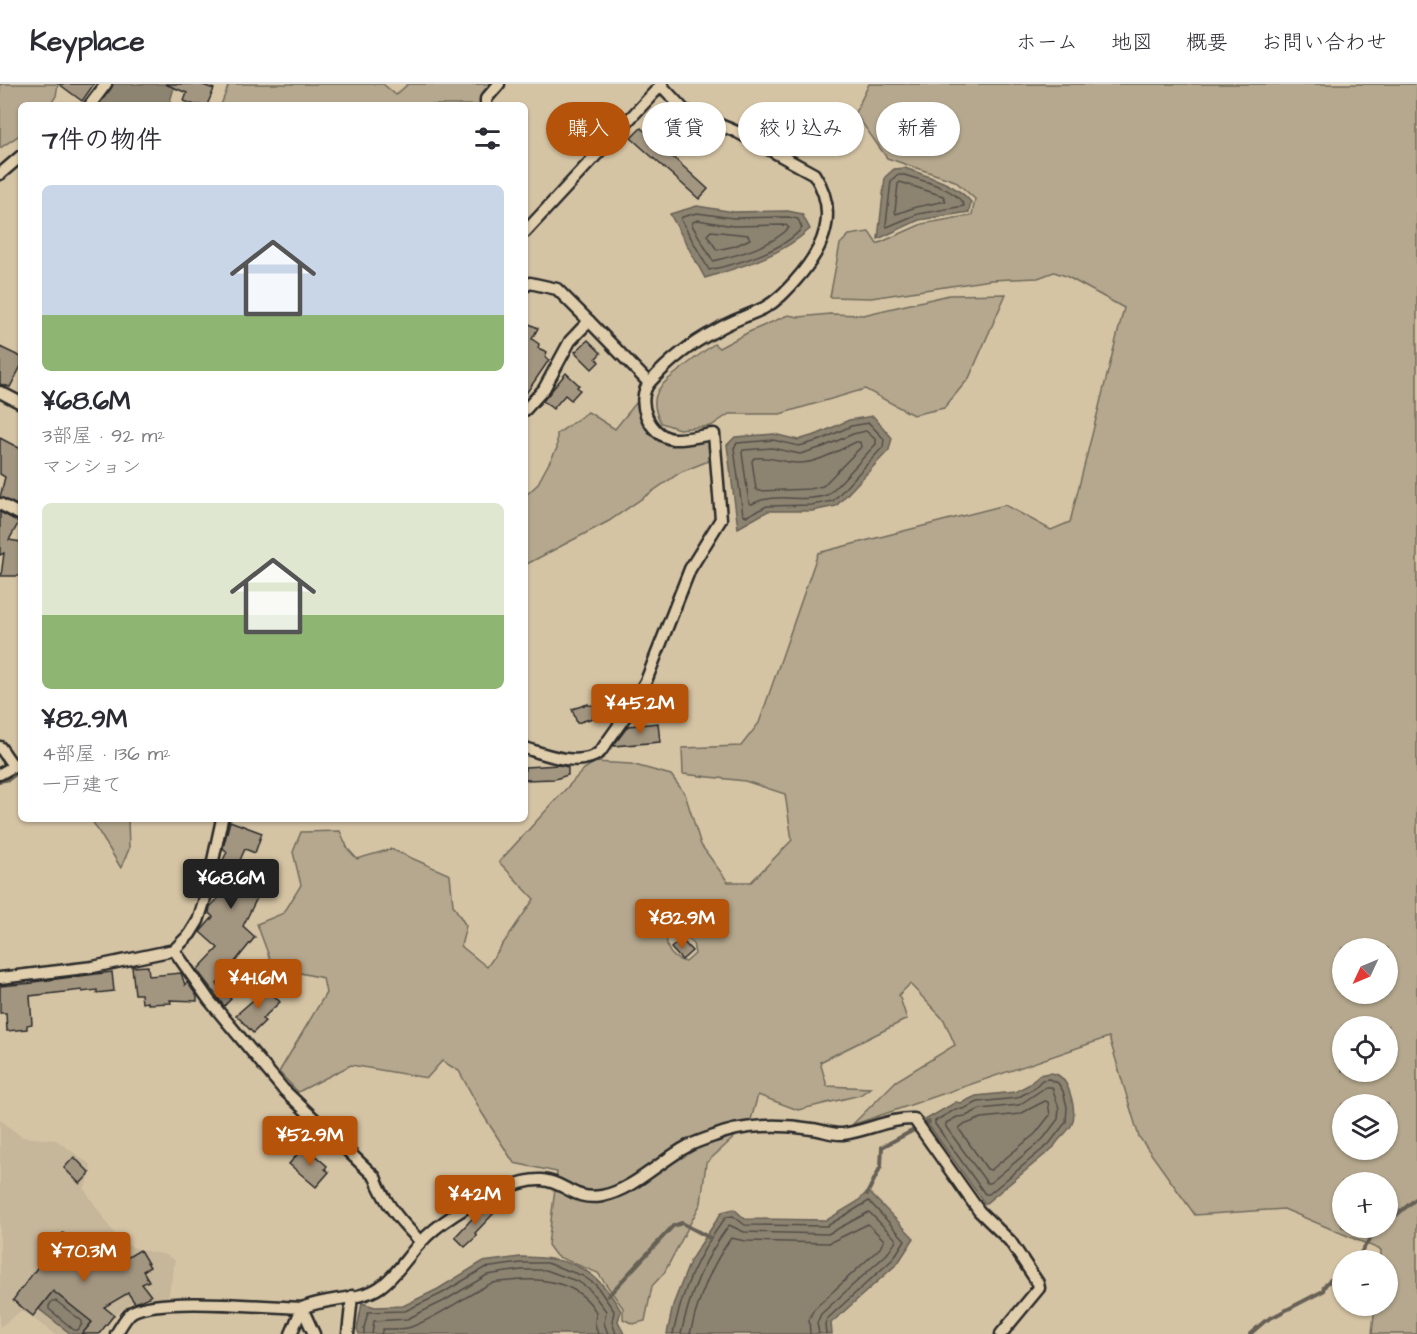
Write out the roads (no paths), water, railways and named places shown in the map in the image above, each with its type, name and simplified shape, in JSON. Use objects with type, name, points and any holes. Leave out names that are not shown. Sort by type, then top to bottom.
[{"type":"street","points":[[92,102],[106,84]]},
{"type":"street","points":[[486,102],[499,84]]},
{"type":"street","points":[[528,229],[661,84],[684,110],[737,132],[814,174],[820,182],[827,206],[827,224],[821,246],[814,259],[782,295],[765,307],[715,330],[687,349],[649,383],[645,392],[643,407],[648,420],[657,432],[673,439],[714,434],[721,519],[686,578],[646,681],[627,714],[595,757],[563,758],[528,749]]},
{"type":"street","points":[[0,174],[18,159]]},
{"type":"street","points":[[528,284],[557,289],[649,383]]},
{"type":"street","points":[[528,407],[544,388],[570,341],[589,321]]},
{"type":"street","points":[[0,392],[18,402]]},
{"type":"street","points":[[0,504],[18,513]]},
{"type":"street","points":[[0,747],[17,765],[0,774]]},
{"type":"street","points":[[0,978],[93,967],[174,950],[190,934],[198,921],[221,822]]},
{"type":"street","points":[[174,950],[208,1000],[283,1089],[375,1177],[381,1192],[396,1216],[421,1242]]},
{"type":"street","points":[[116,1334],[131,1312],[152,1305],[302,1308],[316,1302],[374,1291],[383,1285],[421,1242],[453,1217],[482,1200],[527,1181],[544,1180],[575,1194],[590,1197],[604,1195],[623,1187],[687,1147],[717,1135],[750,1128],[778,1126],[842,1134],[903,1118],[914,1119],[979,1211],[1010,1241],[1038,1283],[1039,1288],[1001,1334]]},
{"type":"street","points":[[348,1334],[352,1296]]},
{"type":"street","points":[[291,1334],[302,1308]]},
{"type":"street","points":[[302,1308],[314,1334]]},
{"type":"water","points":[[112,84],[175,84],[170,102],[99,102]]},
{"type":"water","points":[[905,168],[957,190],[971,202],[969,212],[919,220],[878,239],[885,177],[894,169]]},
{"type":"water","points":[[697,206],[734,212],[788,211],[802,214],[810,229],[773,254],[705,278],[670,214]]},
{"type":"water","points":[[873,416],[892,438],[889,450],[836,506],[812,511],[768,511],[738,528],[727,445],[735,437],[774,434],[798,440],[849,420]]},
{"type":"water","points":[[1049,1073],[1062,1079],[1069,1090],[1074,1112],[1072,1124],[1054,1147],[985,1204],[925,1120],[956,1102],[961,1103],[976,1096],[1015,1092],[1030,1084],[1039,1075]]},
{"type":"water","points":[[868,1191],[914,1238],[898,1263],[831,1323],[832,1334],[667,1334],[673,1305],[691,1259],[722,1212],[734,1209],[745,1219],[827,1220],[857,1202]]},
{"type":"water","points":[[520,1257],[567,1262],[591,1275],[612,1296],[621,1311],[618,1321],[624,1334],[359,1334],[357,1329],[362,1303],[375,1307],[403,1306],[438,1289],[482,1262]]},
{"type":"water","points":[[53,1291],[92,1322],[82,1334],[71,1334],[39,1309]]},
{"type":"waterway","points":[[0,781],[9,779],[18,772]]},
{"type":"waterway","points":[[867,1194],[881,1166],[882,1147],[929,1122]]},
{"type":"waterway","points":[[1398,1214],[1417,1198]]},
{"type":"waterway","points":[[608,1296],[673,1226],[682,1223],[710,1238]]},
{"type":"waterway","points":[[1363,1250],[1370,1238]]},
{"type":"waterway","points":[[1250,1334],[1265,1321],[1323,1291],[1325,1285],[1332,1279]]}]
